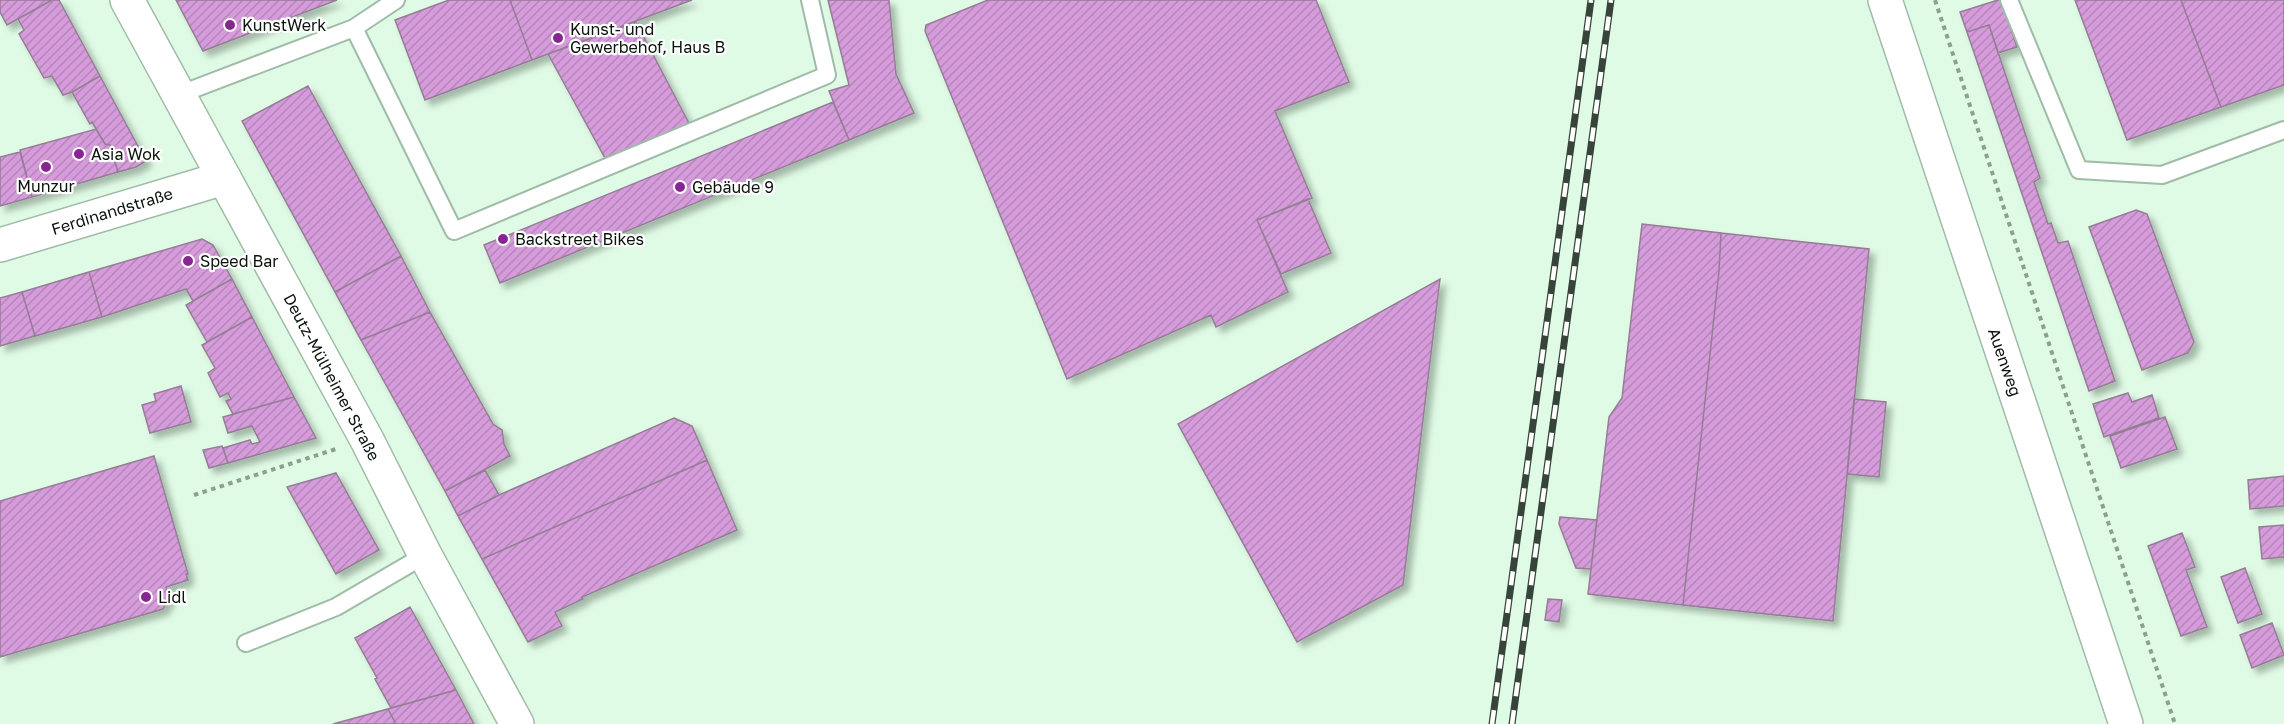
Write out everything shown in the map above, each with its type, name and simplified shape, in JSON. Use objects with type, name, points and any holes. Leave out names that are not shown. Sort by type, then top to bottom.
[{"type":"street","name":"Deutz-Mülheimer Straße","points":[[127,0],[367,440],[425,555],[517,724]]},
{"type":"street","name":"Auenweg","points":[[1885,0],[2126,724]]},
{"type":"street","name":"Ferdinandstraße","points":[[0,245],[224,177]]},
{"type":"lane","points":[[178,95],[354,28],[396,0]]},
{"type":"lane","points":[[354,28],[454,231],[827,75],[810,0]]},
{"type":"lane","points":[[2009,0],[2079,170],[2162,175],[2284,130]]},
{"type":"lane","points":[[246,643],[336,607],[425,555]]},
{"type":"path","points":[[1935,0],[2175,724]]},
{"type":"path","points":[[195,495],[367,440]]},
{"type":"building","points":[[0,0],[52,0],[7,25],[0,12]]},
{"type":"building","points":[[52,0],[59,0],[100,76],[63,95],[52,76],[44,78],[19,34],[24,30],[18,19]]},
{"type":"building","name":"KunstWerk","points":[[176,0],[337,0],[203,51]]},
{"type":"building","points":[[449,0],[510,0],[532,60],[425,100],[395,20]]},
{"type":"building","name":"Kunst- und Gewerbehof, Haus B","points":[[510,0],[692,0],[532,60]]},
{"type":"building","points":[[828,0],[889,0],[896,74],[914,113],[849,140],[829,91],[849,85]]},
{"type":"building","points":[[988,0],[1316,0],[1349,82],[1275,111],[1312,198],[1257,220],[1288,292],[1216,327],[1211,315],[1067,379],[925,31],[926,25]]},
{"type":"building","points":[[2001,0],[2017,47],[1998,53],[1989,25],[1967,32],[1960,12]]},
{"type":"building","points":[[2075,0],[2181,0],[2221,107],[2127,140]]},
{"type":"building","points":[[2181,0],[2284,0],[2284,85],[2221,107]]},
{"type":"building","points":[[636,22],[691,127],[605,158],[548,54]]},
{"type":"building","points":[[1989,25],[2040,178],[2034,182],[2048,224],[2051,223],[2058,243],[2068,241],[2115,381],[2089,391],[1967,32]]},
{"type":"building","points":[[100,76],[146,161],[136,167],[118,172],[110,145],[105,144],[92,122],[90,124],[72,92]]},
{"type":"building","points":[[308,86],[401,256],[335,292],[242,121]]},
{"type":"building","name":"Gebäude 9","points":[[833,102],[849,140],[500,283],[484,245]]},
{"type":"building","points":[[96,129],[105,144],[110,145],[118,172],[32,197],[20,150]]},
{"type":"building","points":[[20,152],[32,197],[0,206],[0,157]]},
{"type":"building","points":[[1308,199],[1331,253],[1281,274],[1257,220]]},
{"type":"building","points":[[2136,210],[2147,214],[2194,342],[2188,353],[2142,370],[2089,227]]},
{"type":"building","points":[[1642,224],[1721,233],[1719,271],[1683,605],[1588,594],[1609,417],[1622,398]]},
{"type":"building","points":[[1721,233],[1869,249],[1833,621],[1683,605],[1719,271]]},
{"type":"building","points":[[202,239],[213,245],[232,279],[193,301],[186,289],[102,317],[89,272]]},
{"type":"building","points":[[401,256],[430,312],[361,340],[335,292]]},
{"type":"building","points":[[89,272],[102,317],[35,336],[22,292]]},
{"type":"building","points":[[232,279],[252,317],[207,342],[186,305]]},
{"type":"building","points":[[1440,279],[1403,585],[1297,642],[1178,424]]},
{"type":"building","points":[[22,292],[35,336],[0,346],[0,298]]},
{"type":"building","points":[[430,312],[493,424],[502,430],[504,444],[510,456],[445,491],[361,340]]},
{"type":"building","points":[[252,317],[294,397],[233,414],[226,401],[231,399],[228,393],[220,397],[208,373],[215,368],[202,345]]},
{"type":"building","points":[[181,386],[191,422],[150,433],[142,405],[156,401],[154,394]]},
{"type":"building","points":[[2128,393],[2132,402],[2152,395],[2159,418],[2104,437],[2093,404]]},
{"type":"building","points":[[294,397],[316,438],[228,463],[223,448],[250,440],[252,444],[260,442],[252,426],[228,433],[223,417]]},
{"type":"building","points":[[1854,399],[1886,402],[1879,477],[1847,474]]},
{"type":"building","points":[[2165,417],[2177,449],[2121,468],[2110,436]]},
{"type":"building","points":[[674,418],[692,426],[707,460],[482,559],[458,516],[499,495]]},
{"type":"building","points":[[222,446],[228,463],[209,468],[203,450]]},
{"type":"building","points":[[154,456],[188,580],[166,587],[169,598],[163,609],[0,657],[0,501]]},
{"type":"building","points":[[707,460],[737,530],[582,597],[583,599],[555,612],[562,626],[528,642],[482,559]]},
{"type":"building","points":[[485,470],[499,495],[458,516],[445,491]]},
{"type":"building","points":[[336,473],[379,550],[336,574],[287,487]]},
{"type":"building","points":[[2284,476],[2284,506],[2250,509],[2248,480]]},
{"type":"building","points":[[1560,517],[1597,520],[1591,569],[1576,568],[1559,524]]},
{"type":"building","points":[[2284,525],[2284,557],[2262,559],[2259,527]]},
{"type":"building","points":[[2182,533],[2195,567],[2186,570],[2207,627],[2181,636],[2148,546]]},
{"type":"building","points":[[2245,568],[2262,614],[2238,623],[2221,577]]},
{"type":"building","points":[[1548,599],[1562,600],[1559,622],[1545,620]]},
{"type":"building","points":[[410,607],[456,690],[391,708],[355,638]]},
{"type":"building","points":[[2272,623],[2284,655],[2252,668],[2240,635]]},
{"type":"building","points":[[456,690],[474,724],[396,724],[388,709]]},
{"type":"building","points":[[388,709],[396,724],[333,724]]},
{"type":"railway","points":[[1492,724],[1591,0]]},
{"type":"railway","points":[[1512,724],[1611,0]]},
{"type":"place","name":"KunstWerk","points":[[230,25]]},
{"type":"place","name":"Kunst- und Gewerbehof, Haus B","points":[[558,38]]},
{"type":"place","name":"Asia Wok","points":[[79,154]]},
{"type":"place","name":"Munzur","points":[[46,167]]},
{"type":"place","name":"Gebäude 9","points":[[680,187]]},
{"type":"place","name":"Backstreet Bikes","points":[[503,239]]},
{"type":"place","name":"Speed Bar","points":[[188,261]]},
{"type":"place","name":"Lidl","points":[[146,597]]}]
